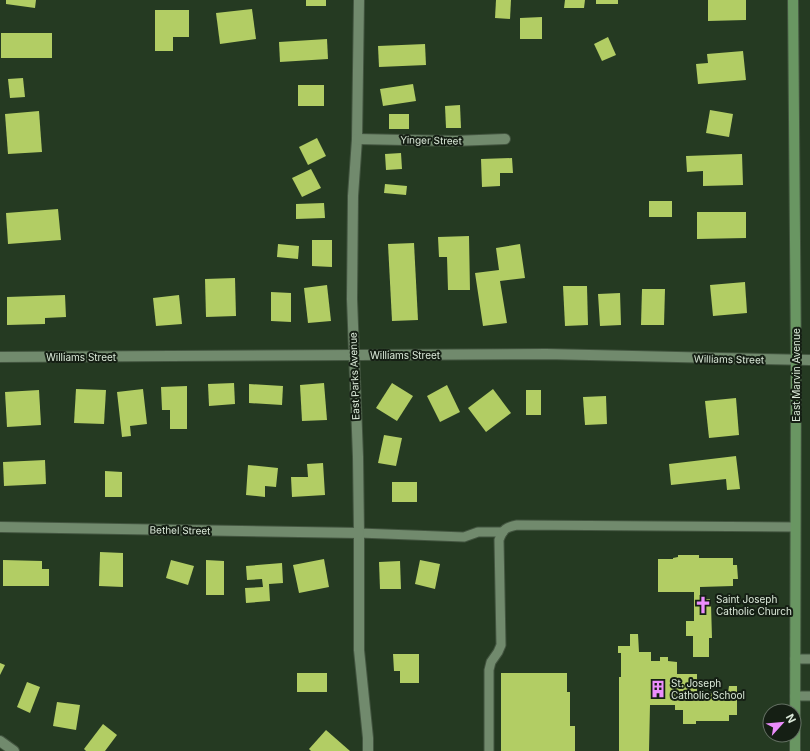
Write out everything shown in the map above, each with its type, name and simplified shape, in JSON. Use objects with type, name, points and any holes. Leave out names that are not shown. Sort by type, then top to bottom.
[{"type":"main road","name":"East Marvin Avenue","points":[[793,0],[796,360],[795,751]]},
{"type":"street","name":"East Parks Avenue","points":[[359,0],[357,139],[353,196],[352,283],[353,355],[358,457],[359,650],[368,751]]},
{"type":"street","name":"Yinger Street","points":[[357,139],[454,141],[505,139]]},
{"type":"street","name":"Williams Street","points":[[0,357],[546,354],[810,360]]},
{"type":"street","name":"Bethel Street","points":[[0,527],[359,533]]},
{"type":"street","points":[[0,740],[14,751]]},
{"type":"lane","points":[[490,751],[489,670],[491,662],[501,645],[499,540],[508,526],[795,527]]},
{"type":"lane","points":[[359,533],[464,537],[478,532],[503,532]]},
{"type":"lane","points":[[795,659],[810,659]]},
{"type":"lane","points":[[795,696],[810,696]]},
{"type":"building","points":[[6,0],[36,0],[35,8],[6,4]]},
{"type":"building","points":[[306,0],[326,0],[326,6],[306,6]]},
{"type":"building","points":[[496,0],[511,0],[510,19],[495,18]]},
{"type":"building","points":[[565,0],[585,0],[584,8],[564,8]]},
{"type":"building","points":[[596,0],[618,0],[618,4],[596,4]]},
{"type":"building","points":[[708,0],[746,0],[746,20],[708,21]]},
{"type":"building","points":[[252,9],[256,39],[220,44],[216,13]]},
{"type":"building","points":[[155,10],[189,10],[189,37],[173,37],[173,51],[155,51]]},
{"type":"building","points":[[542,17],[542,39],[520,39],[520,18]]},
{"type":"building","points":[[1,33],[52,33],[52,58],[1,58]]},
{"type":"building","points":[[608,37],[616,55],[602,61],[594,44]]},
{"type":"building","points":[[327,39],[328,59],[280,62],[279,42]]},
{"type":"building","points":[[425,44],[426,65],[379,67],[378,46]]},
{"type":"building","points":[[743,51],[746,80],[698,84],[696,64],[708,63],[707,54]]},
{"type":"building","points":[[23,78],[25,97],[10,98],[8,79]]},
{"type":"building","points":[[413,84],[416,101],[383,106],[380,89]]},
{"type":"building","points":[[298,85],[324,85],[324,106],[298,106]]},
{"type":"building","points":[[460,105],[461,128],[446,128],[445,106]]},
{"type":"building","points":[[710,110],[733,114],[729,137],[706,133]]},
{"type":"building","points":[[39,111],[42,152],[8,154],[5,114]]},
{"type":"building","points":[[389,114],[409,114],[409,129],[389,129]]},
{"type":"building","points":[[317,138],[326,156],[308,165],[299,147]]},
{"type":"building","points":[[401,153],[402,169],[386,170],[385,154]]},
{"type":"building","points":[[742,154],[743,185],[703,186],[703,171],[687,172],[686,156]]},
{"type":"building","points":[[512,158],[513,173],[500,173],[500,186],[482,187],[481,159]]},
{"type":"building","points":[[311,169],[321,188],[302,197],[292,178]]},
{"type":"building","points":[[385,184],[407,186],[406,195],[384,193]]},
{"type":"building","points":[[649,201],[672,201],[672,217],[649,217]]},
{"type":"building","points":[[324,203],[325,218],[296,219],[296,204]]},
{"type":"building","points":[[58,209],[61,240],[8,244],[6,213]]},
{"type":"building","points":[[697,212],[746,212],[746,238],[697,239]]},
{"type":"building","points":[[469,236],[470,290],[448,290],[447,257],[439,257],[438,237]]},
{"type":"building","points":[[312,240],[332,240],[332,267],[312,266]]},
{"type":"building","points":[[414,243],[418,320],[392,321],[388,244]]},
{"type":"building","points":[[278,244],[299,246],[298,259],[277,257]]},
{"type":"building","points":[[520,244],[525,278],[500,281],[507,323],[483,326],[475,273],[499,270],[496,248]]},
{"type":"building","points":[[235,278],[236,316],[206,317],[205,279]]},
{"type":"building","points":[[745,282],[747,313],[713,316],[710,285]]},
{"type":"building","points":[[327,285],[331,321],[308,323],[304,288]]},
{"type":"building","points":[[563,286],[587,286],[588,325],[565,326]]},
{"type":"building","points":[[642,289],[665,289],[664,325],[641,325]]},
{"type":"building","points":[[271,292],[291,293],[291,322],[271,321]]},
{"type":"building","points":[[620,293],[621,325],[600,326],[598,294]]},
{"type":"building","points":[[65,295],[66,317],[45,318],[45,324],[7,325],[7,297]]},
{"type":"building","points":[[179,295],[182,324],[156,326],[153,298]]},
{"type":"building","points":[[234,383],[235,404],[209,406],[208,384]]},
{"type":"building","points":[[324,383],[327,420],[302,421],[300,385]]},
{"type":"building","points":[[392,383],[413,396],[397,421],[376,408]]},
{"type":"building","points":[[249,384],[283,386],[282,405],[249,403]]},
{"type":"building","points":[[447,385],[460,412],[440,422],[427,396]]},
{"type":"building","points":[[187,386],[187,429],[170,429],[170,410],[162,410],[161,387]]},
{"type":"building","points":[[76,389],[106,390],[104,424],[74,423]]},
{"type":"building","points":[[143,389],[147,424],[130,426],[131,436],[122,437],[117,392]]},
{"type":"building","points":[[493,389],[511,413],[486,432],[468,408]]},
{"type":"building","points":[[39,390],[41,425],[7,427],[5,392]]},
{"type":"building","points":[[526,390],[541,390],[541,415],[526,415]]},
{"type":"building","points":[[606,396],[607,424],[585,425],[583,397]]},
{"type":"building","points":[[736,398],[739,435],[709,438],[705,401]]},
{"type":"building","points":[[384,435],[402,438],[396,466],[378,463]]},
{"type":"building","points":[[736,456],[740,489],[727,490],[726,479],[671,485],[669,464]]},
{"type":"building","points":[[45,460],[46,484],[4,486],[3,462]]},
{"type":"building","points":[[323,463],[325,495],[292,497],[291,477],[308,477],[307,464]]},
{"type":"building","points":[[248,465],[278,468],[276,487],[265,486],[265,497],[246,495]]},
{"type":"building","points":[[105,471],[122,472],[122,497],[105,497]]},
{"type":"building","points":[[392,482],[417,482],[417,502],[392,502]]},
{"type":"building","points":[[100,552],[123,553],[123,587],[99,586]]},
{"type":"building","name":"Saint Joseph Catholic Church","points":[[678,555],[699,555],[699,558],[733,558],[733,565],[737,565],[738,579],[733,579],[733,586],[700,587],[700,599],[710,599],[711,604],[712,638],[709,638],[709,657],[693,657],[693,636],[686,636],[686,621],[694,621],[694,592],[658,592],[658,559],[673,559],[678,557]]},
{"type":"building","points":[[324,559],[329,587],[299,593],[293,565]]},
{"type":"building","points":[[3,560],[42,561],[42,569],[49,569],[49,586],[3,586]]},
{"type":"building","points":[[171,560],[194,566],[188,585],[166,578]]},
{"type":"building","points":[[206,560],[224,561],[224,595],[206,595]]},
{"type":"building","points":[[420,560],[440,564],[435,589],[415,584]]},
{"type":"building","points":[[400,561],[401,589],[380,589],[379,562]]},
{"type":"building","points":[[282,563],[283,583],[269,584],[270,601],[246,603],[245,588],[263,587],[262,579],[247,580],[246,566]]},
{"type":"building","name":"St. Joseph Catholic School","points":[[630,634],[638,634],[639,652],[651,652],[651,661],[660,661],[660,657],[668,657],[668,661],[677,662],[677,674],[697,674],[697,693],[728,693],[729,686],[737,686],[737,715],[729,715],[729,721],[696,721],[696,724],[683,724],[683,710],[675,710],[675,705],[650,705],[649,751],[619,751],[619,677],[621,677],[621,653],[618,653],[618,646],[630,646]]},
{"type":"building","points":[[393,654],[419,654],[419,683],[400,683],[400,671],[394,671]]},
{"type":"building","points":[[0,663],[5,665],[0,675]]},
{"type":"building","points":[[297,673],[327,673],[327,692],[297,692]]},
{"type":"building","points":[[501,673],[567,673],[567,692],[570,692],[570,726],[575,726],[575,751],[501,751]]},
{"type":"building","points":[[27,682],[40,687],[30,713],[17,707]]},
{"type":"building","points":[[57,702],[80,705],[76,730],[53,726]]},
{"type":"building","points":[[103,724],[117,735],[105,751],[86,751],[84,749]]},
{"type":"building","points":[[326,730],[350,751],[311,751],[309,749]]},
{"type":"place","name":"Saint Joseph Catholic Church","points":[[703,605]]},
{"type":"place","name":"St. Joseph Catholic School","points":[[658,689]]}]
